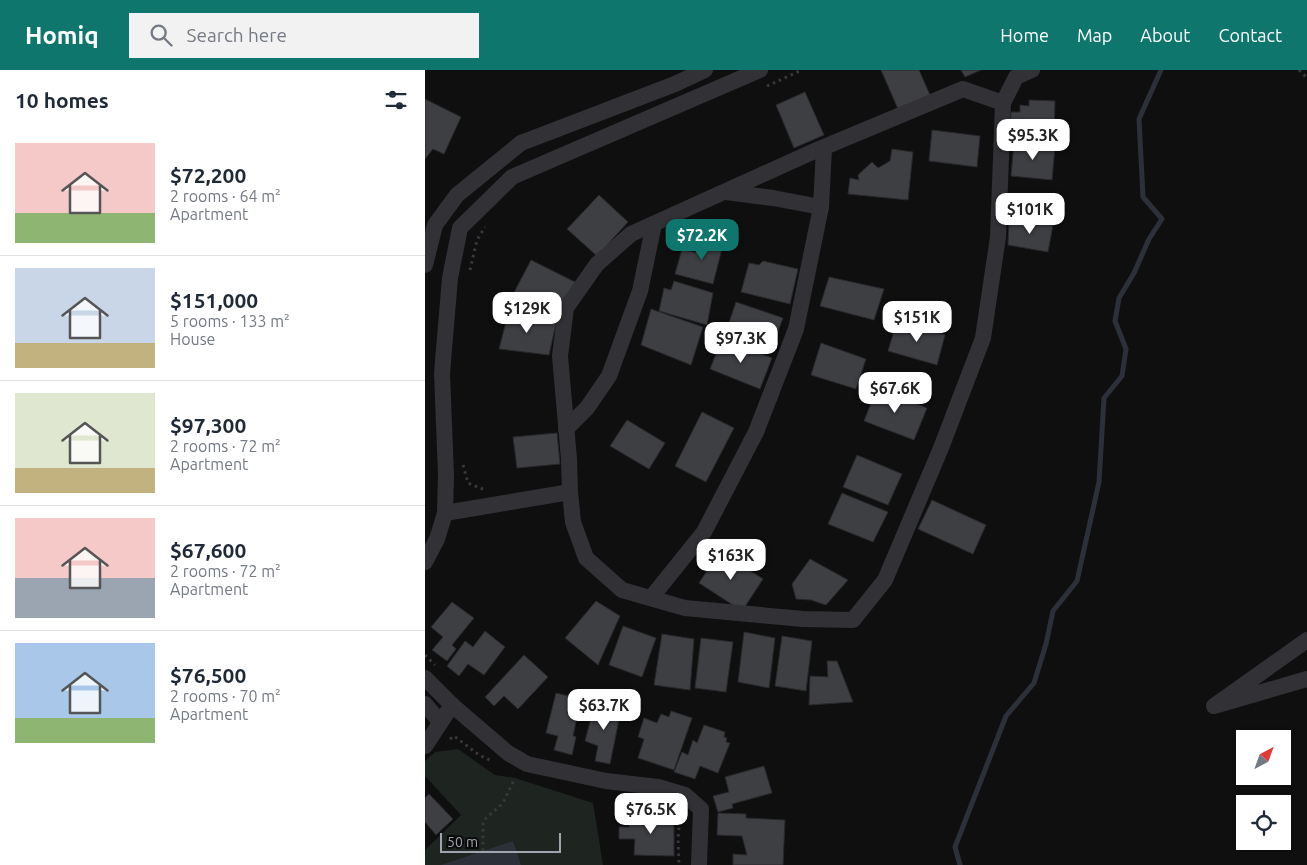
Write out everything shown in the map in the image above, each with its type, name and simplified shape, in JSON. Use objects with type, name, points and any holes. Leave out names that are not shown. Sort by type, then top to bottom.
[{"type":"street","points":[[425,265],[435,225],[457,195],[521,142],[675,84],[705,70]]},
{"type":"street","points":[[425,562],[437,539],[445,513],[446,475],[442,373],[451,278],[460,228],[512,177],[759,70]]},
{"type":"street","points":[[1003,103],[963,89],[824,148],[631,234],[597,264],[566,308],[560,356],[570,492],[573,522],[586,558],[622,590],[685,608],[803,619],[853,620],[885,580],[941,448],[983,338],[997,237],[1003,103],[1016,77],[1032,70]]},
{"type":"street","points":[[651,598],[704,532],[756,432],[796,329],[821,207],[824,148]]},
{"type":"street","points":[[726,192],[821,207]]},
{"type":"street","points":[[566,429],[587,408],[609,376],[640,291],[654,224]]},
{"type":"street","points":[[435,225],[460,228]]},
{"type":"street","points":[[445,513],[570,492]]},
{"type":"street","points":[[1307,640],[1214,706],[1307,679]]},
{"type":"street","points":[[425,678],[452,705],[507,753],[527,764],[606,781],[658,787],[685,795],[701,809],[699,865]]},
{"type":"street","points":[[425,704],[440,722]]},
{"type":"street","points":[[425,746],[452,705]]},
{"type":"path","points":[[759,89],[802,70]]},
{"type":"path","points":[[1299,70],[1307,78]]},
{"type":"path","points":[[468,277],[477,240],[487,225]]},
{"type":"path","points":[[463,460],[463,469],[468,483],[493,493]]},
{"type":"path","points":[[425,655],[439,668]]},
{"type":"path","points":[[483,850],[483,821],[503,803],[515,778]]},
{"type":"shaded area","points":[[458,749],[495,775],[515,778],[593,803],[603,865],[425,865],[425,850],[461,815],[425,776],[425,761],[435,752]]},
{"type":"shaded area","points":[[513,841],[521,865],[441,865]]},
{"type":"building","points":[[881,70],[919,70],[930,95],[898,109]]},
{"type":"building","points":[[961,70],[981,70],[965,77]]},
{"type":"building","points":[[805,92],[824,135],[794,148],[776,105]]},
{"type":"building","points":[[425,99],[461,117],[444,154],[433,149],[425,159]]},
{"type":"building","points":[[1029,100],[1055,101],[1054,137],[1010,135],[1011,112],[1020,112],[1020,105],[1029,106]]},
{"type":"building","points":[[932,130],[980,136],[977,167],[929,161]]},
{"type":"building","points":[[1014,142],[1055,146],[1052,180],[1011,176]]},
{"type":"building","points":[[892,149],[913,152],[908,200],[848,194],[850,178],[859,180],[858,175],[872,162],[878,168],[890,161]]},
{"type":"building","points":[[599,195],[628,222],[597,256],[567,229]]},
{"type":"building","points":[[1009,220],[1053,225],[1048,252],[1008,245]]},
{"type":"building","points":[[716,231],[726,233],[713,284],[675,274],[682,249],[696,253],[698,246],[711,249]]},
{"type":"building","points":[[531,260],[577,283],[559,317],[509,302]]},
{"type":"building","points":[[763,261],[798,269],[790,304],[741,292],[749,263],[759,265]]},
{"type":"building","points":[[829,277],[884,289],[874,320],[820,306]]},
{"type":"building","points":[[674,281],[713,293],[707,325],[659,311],[664,288],[671,290]]},
{"type":"building","points":[[736,302],[783,318],[771,350],[725,334]]},
{"type":"building","points":[[651,309],[703,327],[691,365],[641,345]]},
{"type":"building","points":[[509,310],[556,323],[549,355],[499,349]]},
{"type":"building","points":[[897,321],[945,335],[937,365],[888,351]]},
{"type":"building","points":[[722,339],[772,358],[760,389],[710,369]]},
{"type":"building","points":[[821,343],[866,359],[856,389],[811,375]]},
{"type":"building","points":[[877,388],[927,408],[914,440],[864,421]]},
{"type":"building","points":[[702,412],[734,428],[706,482],[675,466]]},
{"type":"building","points":[[627,420],[665,443],[649,469],[610,446]]},
{"type":"building","points":[[557,433],[560,464],[517,468],[513,437]]},
{"type":"building","points":[[857,455],[902,474],[888,505],[843,487]]},
{"type":"building","points":[[842,493],[888,512],[873,542],[828,524]]},
{"type":"building","points":[[932,500],[986,525],[973,554],[918,529]]},
{"type":"building","points":[[720,551],[763,579],[742,611],[699,583]]},
{"type":"building","points":[[810,559],[848,580],[826,605],[811,600],[796,599],[792,584]]},
{"type":"building","points":[[596,601],[620,616],[598,665],[565,638]]},
{"type":"building","points":[[452,602],[474,618],[452,645],[456,649],[447,661],[432,650],[443,637],[431,627]]},
{"type":"building","points":[[623,626],[656,638],[642,677],[609,665]]},
{"type":"building","points":[[485,631],[505,647],[484,675],[468,664],[459,676],[447,666],[465,641],[473,647]]},
{"type":"building","points":[[744,632],[775,638],[769,688],[738,682]]},
{"type":"building","points":[[662,634],[694,639],[690,690],[654,685]]},
{"type":"building","points":[[782,636],[812,641],[806,691],[775,686]]},
{"type":"building","points":[[701,638],[733,642],[726,692],[695,688]]},
{"type":"building","points":[[524,655],[548,677],[518,709],[504,696],[494,706],[485,697]]},
{"type":"building","points":[[827,661],[837,661],[853,702],[809,705],[810,676],[828,677]]},
{"type":"building","points":[[556,693],[581,699],[573,736],[576,737],[572,755],[554,750],[558,736],[546,733]]},
{"type":"building","points":[[595,703],[621,710],[610,764],[595,761],[598,746],[585,741]]},
{"type":"building","points":[[671,711],[692,718],[674,770],[638,758],[644,739],[638,737],[644,718],[657,723],[661,714],[669,717]]},
{"type":"building","points":[[704,725],[725,732],[726,742],[730,743],[718,773],[700,766],[695,779],[674,772],[682,752],[688,755],[693,740],[697,743]]},
{"type":"building","points":[[764,766],[772,793],[732,804],[733,808],[718,812],[713,796],[729,792],[725,777]]},
{"type":"building","points":[[429,794],[453,819],[436,835],[425,822],[425,798]]},
{"type":"building","points":[[718,813],[746,814],[746,818],[785,820],[783,865],[733,865],[733,854],[747,855],[742,836],[717,835]]},
{"type":"building","points":[[629,817],[674,817],[674,856],[634,855],[635,839],[619,839],[619,827],[629,827]]},
{"type":"waterway","points":[[960,865],[955,847],[1006,716],[1034,683],[1046,644],[1053,611],[1077,581],[1099,482],[1104,398],[1122,376],[1126,349],[1115,321],[1119,298],[1134,273],[1149,239],[1162,219],[1143,197],[1139,119],[1161,70]]}]
